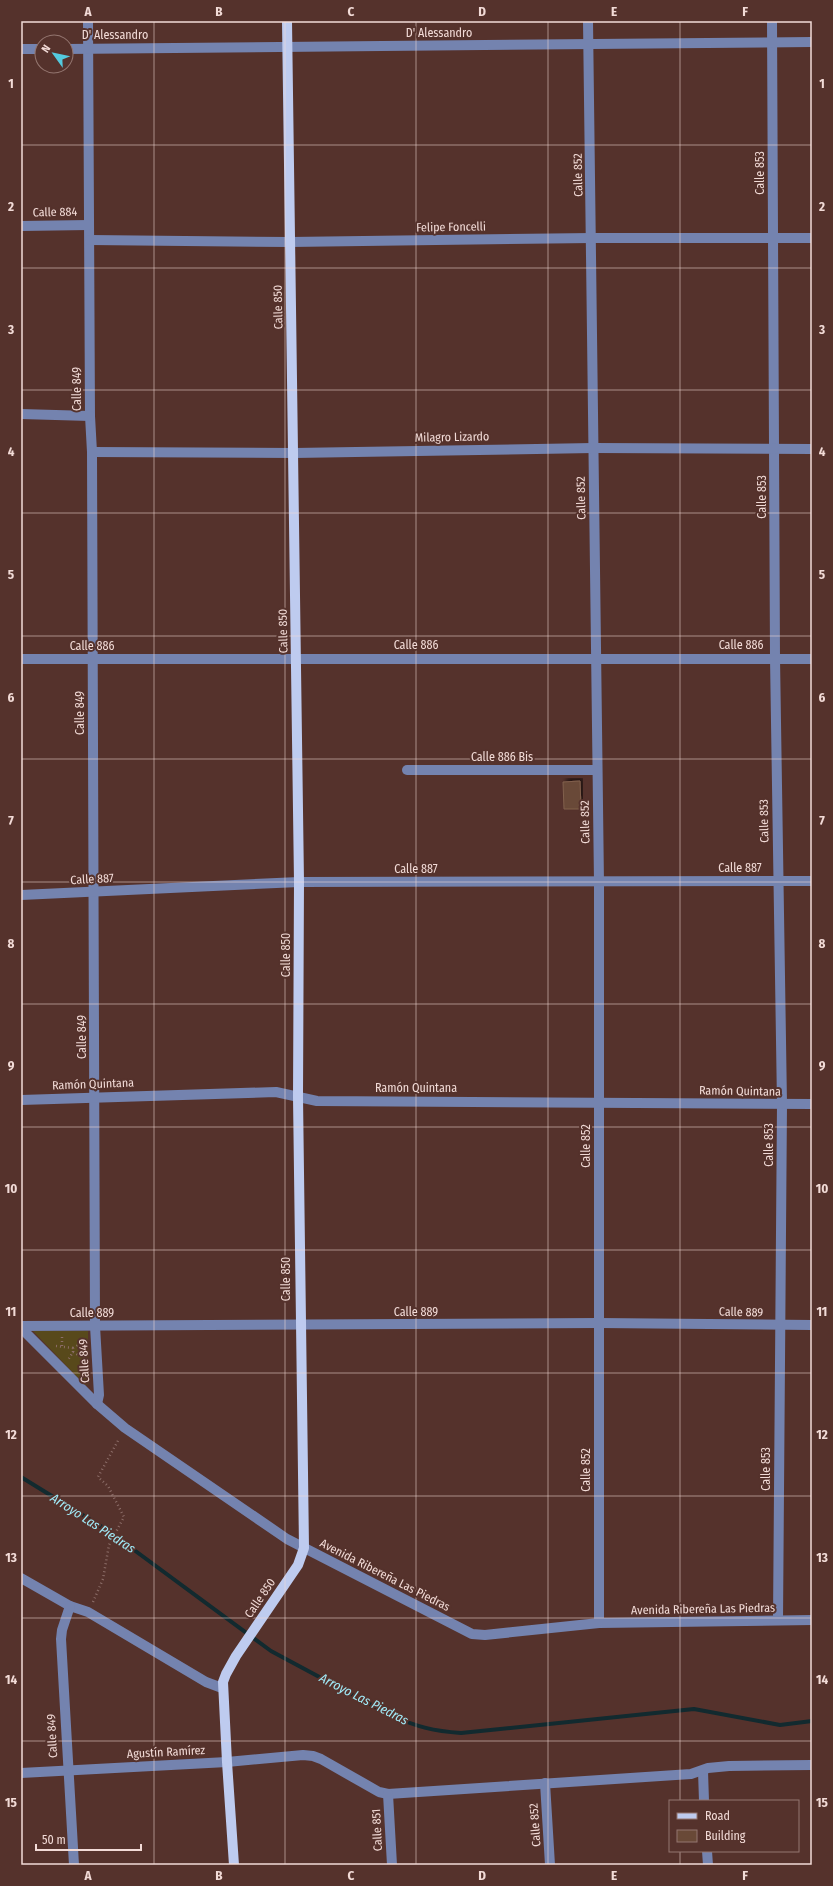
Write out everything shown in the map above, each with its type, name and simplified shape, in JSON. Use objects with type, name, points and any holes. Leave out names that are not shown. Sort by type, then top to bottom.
[{"type":"main road","name":"Calle 850","points":[[234,1865],[222,1688],[226,1674],[236,1656],[298,1565],[304,1548],[298,1097],[299,882],[287,21]]},
{"type":"street","name":"Calle 849","points":[[88,21],[90,416],[92,452],[95,1326],[99,1395],[97,1404]]},
{"type":"street","name":"Calle 852","points":[[588,21],[592,238],[593,448],[599,881],[599,1624]]},
{"type":"street","name":"Calle 853","points":[[772,21],[775,658],[782,1104],[778,1620]]},
{"type":"street","name":"D' Alessandro","points":[[74,49],[812,42]]},
{"type":"street","points":[[21,49],[34,49]]},
{"type":"street","name":"Calle 884","points":[[21,226],[89,224]]},
{"type":"street","name":"Felipe Foncelli","points":[[90,240],[290,242],[592,238],[812,238]]},
{"type":"street","points":[[21,414],[90,416]]},
{"type":"street","name":"Milagro Lizardo","points":[[92,452],[294,452],[593,448],[812,449]]},
{"type":"street","name":"Calle 886","points":[[21,659],[812,659]]},
{"type":"street","name":"Calle 886 Bis","points":[[407,770],[597,770]]},
{"type":"street","name":"Calle 887","points":[[21,895],[299,882],[812,881]]},
{"type":"street","name":"Ramón Quintana","points":[[21,1100],[95,1096],[276,1092],[317,1101],[812,1104]]},
{"type":"street","name":"Calle 889","points":[[21,1327],[281,1324],[599,1323],[812,1325]]},
{"type":"street","name":"Avenida Ribereña Las Piedras","points":[[21,1327],[97,1404],[125,1428],[287,1539],[472,1634],[485,1635],[599,1624],[812,1620]]},
{"type":"street","points":[[21,1578],[70,1606],[88,1612],[206,1682],[222,1688]]},
{"type":"street","name":"Calle 849","points":[[70,1606],[62,1630],[61,1639],[67,1769],[74,1865]]},
{"type":"street","name":"Agustín Ramírez","points":[[21,1773],[67,1769],[227,1762],[303,1755],[313,1756],[379,1792],[388,1794]]},
{"type":"street","points":[[388,1794],[691,1774],[708,1768],[729,1766],[812,1765]]},
{"type":"street","points":[[703,1771],[704,1800]]},
{"type":"street","name":"Calle 852","points":[[545,1783],[550,1865]]},
{"type":"street","name":"Calle 851","points":[[388,1794],[392,1865]]},
{"type":"street","points":[[708,1852],[708,1865]]},
{"type":"path","points":[[88,1612],[103,1579],[109,1545],[124,1517],[108,1486],[98,1477],[125,1428]]},
{"type":"shaded area","points":[[33,1331],[88,1331],[89,1384],[85,1385]]},
{"type":"building","points":[[580,781],[581,809],[564,809],[563,782]]},
{"type":"waterway","name":"Arroyo Las Piedras","points":[[21,1477],[107,1530],[271,1651],[392,1716],[418,1726],[434,1730],[461,1733],[694,1709],[780,1725],[812,1721]]}]
